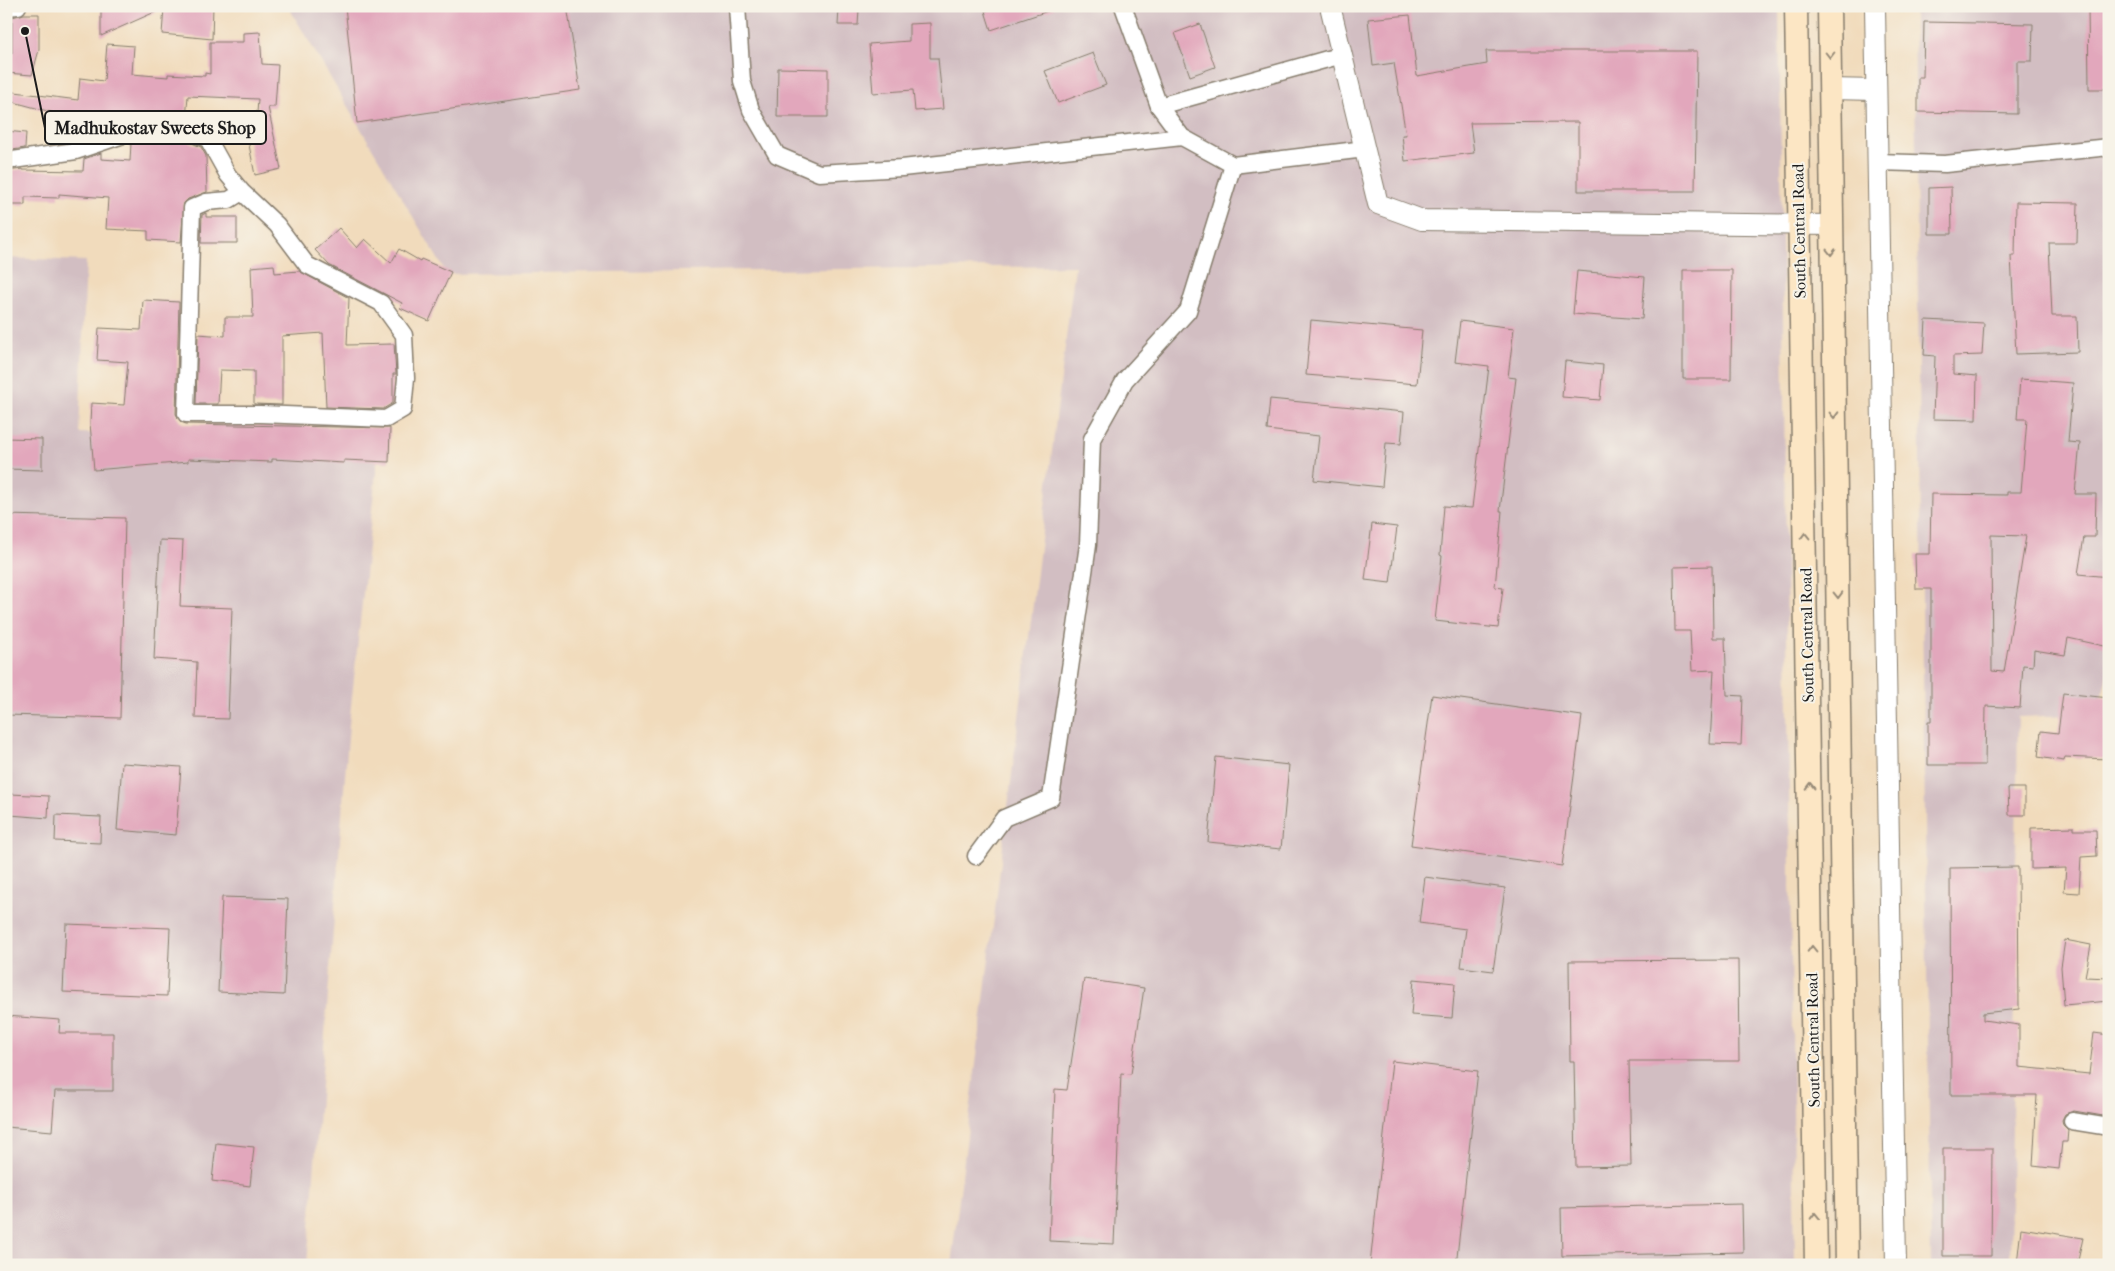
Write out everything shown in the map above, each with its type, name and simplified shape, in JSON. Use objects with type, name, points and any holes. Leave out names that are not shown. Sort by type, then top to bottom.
[{"type":"main road","name":"South Central Road","points":[[1796,6],[1816,1265]]},
{"type":"main road","name":"South Central Road","points":[[1829,6],[1847,1265]]},
{"type":"main road","points":[[1813,1000],[1843,1000]]},
{"type":"street","points":[[6,7],[18,6]]},
{"type":"street","points":[[737,6],[742,81],[751,110],[777,155],[819,173],[902,168],[1182,137]]},
{"type":"street","points":[[1123,6],[1159,106],[1182,137],[1233,165],[1365,149]]},
{"type":"street","points":[[1330,6],[1378,204],[1422,220],[1831,225]]},
{"type":"street","points":[[1875,6],[1896,1265]]},
{"type":"street","points":[[1159,106],[1342,55]]},
{"type":"street","points":[[1830,89],[1876,90]]},
{"type":"street","points":[[6,161],[76,151],[153,125],[183,128],[208,139],[228,175],[242,192],[277,225],[308,265],[381,303],[404,336],[406,378],[403,410],[386,419],[260,414],[186,414],[192,208],[206,202],[229,200],[242,192]]},
{"type":"street","points":[[1877,162],[1945,164],[2109,147],[2109,150]]},
{"type":"street","points":[[976,856],[1004,818],[1050,798],[1088,545],[1092,439],[1125,380],[1188,311],[1233,165]]},
{"type":"street","points":[[2072,1121],[2109,1127]]},
{"type":"shaded area","points":[[288,6],[1779,6],[1795,1265],[951,1265],[1075,266],[447,274]]},
{"type":"shaded area","points":[[1914,6],[2109,6],[2109,667],[2098,714],[2018,717],[2010,1265],[1931,1265]]},
{"type":"shaded area","points":[[6,258],[86,261],[79,433],[379,444],[349,725],[307,1265],[6,1265]]},
{"type":"building","points":[[101,6],[213,6],[212,39],[162,34],[164,8],[101,36]]},
{"type":"building","points":[[345,6],[567,6],[580,90],[357,123]]},
{"type":"building","points":[[1000,6],[1054,6],[1054,9],[991,30],[985,11]]},
{"type":"building","points":[[2088,6],[2109,6],[2109,89],[2089,89]]},
{"type":"building","points":[[839,8],[859,9],[858,25],[838,25]]},
{"type":"building","points":[[24,14],[39,14],[39,50],[32,75],[6,73],[6,53],[12,53],[12,17]]},
{"type":"building","points":[[1410,15],[1417,76],[1487,64],[1486,51],[1697,51],[1695,191],[1578,191],[1578,122],[1470,123],[1474,153],[1405,161],[1402,135],[1406,135],[1394,63],[1373,66],[1368,19]]},
{"type":"building","points":[[1924,22],[2033,24],[2032,61],[2017,61],[2017,114],[1918,112],[1918,77],[1923,77]]},
{"type":"building","points":[[930,23],[930,58],[938,58],[943,109],[915,111],[913,90],[873,93],[869,44],[909,41],[909,24]]},
{"type":"building","points":[[1200,24],[1215,67],[1190,76],[1175,33]]},
{"type":"building","points":[[260,32],[262,64],[278,65],[275,107],[268,107],[281,169],[255,175],[246,130],[256,128],[258,99],[188,96],[186,119],[150,115],[111,128],[6,100],[7,91],[78,100],[80,78],[104,81],[107,44],[134,46],[132,74],[168,77],[168,74],[205,76],[205,73],[210,74],[210,42],[243,42],[243,33]]},
{"type":"building","points":[[1093,53],[1106,85],[1058,103],[1045,71]]},
{"type":"building","points":[[778,68],[828,69],[828,117],[777,117]]},
{"type":"building","points":[[6,131],[26,133],[25,148],[6,151]]},
{"type":"building","points":[[154,135],[180,138],[201,147],[206,156],[207,192],[188,199],[184,203],[181,242],[148,240],[148,231],[106,229],[108,198],[59,194],[59,198],[25,197],[25,205],[6,205],[6,171],[23,169],[83,171],[84,159],[101,153],[101,159],[130,161],[131,143]]},
{"type":"building","points":[[1951,187],[1952,234],[1929,234],[1929,188]]},
{"type":"building","points":[[2016,202],[2078,203],[2077,243],[2049,243],[2052,316],[2077,316],[2078,352],[2016,354],[2011,256],[2015,256]]},
{"type":"building","points":[[206,213],[206,217],[237,217],[237,243],[201,243],[202,215]]},
{"type":"building","points":[[339,228],[357,248],[365,239],[391,263],[399,249],[420,261],[421,259],[451,272],[429,321],[400,308],[402,303],[329,265],[315,250]]},
{"type":"building","points":[[274,265],[275,273],[299,271],[349,298],[347,345],[394,344],[396,374],[393,374],[393,403],[383,409],[326,407],[323,333],[282,336],[282,405],[254,404],[254,371],[220,370],[218,404],[196,404],[198,334],[225,336],[225,317],[253,317],[251,267]]},
{"type":"building","points":[[1683,270],[1732,270],[1731,379],[1683,379]]},
{"type":"building","points":[[1577,271],[1645,277],[1642,319],[1573,314]]},
{"type":"building","points":[[143,300],[179,302],[176,414],[181,422],[186,424],[390,428],[389,462],[344,460],[344,463],[272,459],[272,462],[188,459],[188,462],[94,470],[90,423],[91,403],[124,405],[128,362],[97,360],[99,328],[141,330]]},
{"type":"building","points":[[1311,320],[1422,330],[1417,384],[1306,375]]},
{"type":"building","points":[[1926,320],[1984,323],[1982,355],[1953,356],[1953,374],[1977,376],[1976,420],[1933,419],[1935,356],[1924,355]]},
{"type":"building","points":[[1460,321],[1514,328],[1508,377],[1516,378],[1500,511],[1502,511],[1495,587],[1503,588],[1498,628],[1435,621],[1442,556],[1440,555],[1444,506],[1472,508],[1489,366],[1455,362]]},
{"type":"building","points":[[1565,361],[1603,365],[1600,400],[1562,397]]},
{"type":"building","points":[[2020,379],[2073,383],[2068,442],[2080,443],[2075,494],[2096,494],[2095,537],[2084,537],[2078,574],[2109,577],[2109,647],[2068,638],[2065,655],[2034,650],[2033,666],[2023,665],[2020,708],[1986,706],[1985,765],[1928,765],[1928,722],[1931,722],[1931,589],[1916,589],[1915,554],[1930,554],[1931,494],[2007,495],[2007,492],[2021,492],[2027,419],[2017,419]],"holes":[[[1991,535],[2026,536],[2004,672],[1992,671]]]},
{"type":"building","points":[[1270,399],[1404,412],[1401,444],[1386,443],[1382,487],[1314,480],[1319,436],[1267,430]]},
{"type":"building","points":[[6,438],[42,439],[42,470],[6,469]]},
{"type":"building","points":[[6,515],[125,518],[120,718],[6,715]]},
{"type":"building","points":[[1372,524],[1397,527],[1390,583],[1365,580]]},
{"type":"building","points":[[160,540],[183,541],[180,606],[232,608],[228,719],[195,718],[197,662],[154,659]]},
{"type":"building","points":[[1712,566],[1713,638],[1725,638],[1727,695],[1743,696],[1741,745],[1710,744],[1714,670],[1692,671],[1690,631],[1675,631],[1674,567]]},
{"type":"building","points":[[2063,693],[2109,698],[2109,743],[2105,743],[2107,759],[2065,757],[2064,761],[2038,757],[2041,731],[2058,733]]},
{"type":"building","points":[[1432,695],[1582,716],[1562,866],[1411,845]]},
{"type":"building","points":[[1216,757],[1289,765],[1281,849],[1208,842]]},
{"type":"building","points":[[122,763],[181,767],[176,835],[117,830]]},
{"type":"building","points":[[2008,788],[2025,788],[2025,815],[2009,815]]},
{"type":"building","points":[[11,794],[49,796],[48,818],[10,815]]},
{"type":"building","points":[[56,815],[101,817],[100,843],[55,841]]},
{"type":"building","points":[[2074,827],[2074,830],[2096,830],[2097,856],[2081,857],[2079,893],[2064,892],[2066,868],[2031,869],[2031,828]]},
{"type":"building","points":[[2018,867],[2019,1009],[1983,1013],[1983,1020],[2019,1025],[2019,1067],[2089,1074],[2094,1033],[2109,1035],[2109,1117],[2074,1111],[2065,1114],[2062,1120],[2063,1125],[2068,1130],[2067,1142],[2062,1142],[2059,1169],[2033,1166],[2037,1095],[1951,1095],[1950,868]]},
{"type":"building","points":[[1425,877],[1505,888],[1493,971],[1461,967],[1466,929],[1419,923]]},
{"type":"building","points":[[222,897],[288,899],[284,995],[218,992]]},
{"type":"building","points":[[66,924],[170,928],[167,996],[63,992]]},
{"type":"building","points":[[2065,940],[2091,945],[2085,977],[2109,978],[2109,1001],[2064,1005],[2061,967]]},
{"type":"building","points":[[1738,960],[1739,1061],[1629,1061],[1631,1166],[1576,1167],[1574,1061],[1570,1061],[1569,961]]},
{"type":"building","points":[[1084,979],[1144,988],[1131,1074],[1121,1073],[1114,1244],[1049,1241],[1055,1089],[1067,1090]]},
{"type":"building","points":[[1414,979],[1455,983],[1452,1018],[1411,1015]]},
{"type":"building","points":[[6,1016],[60,1020],[59,1033],[113,1033],[113,1091],[55,1091],[52,1131],[6,1127]]},
{"type":"building","points":[[1392,1061],[1478,1071],[1456,1265],[1370,1265]]},
{"type":"building","points":[[216,1143],[254,1147],[250,1186],[212,1181]]},
{"type":"building","points":[[1943,1148],[1992,1148],[1991,1256],[1943,1256]]},
{"type":"building","points":[[1742,1204],[1743,1252],[1562,1256],[1561,1208]]},
{"type":"building","points":[[2021,1228],[2083,1238],[2077,1265],[2017,1264]]},
{"type":"place","name":"Madhukostav Sweets Shop","points":[[25,31]]}]
